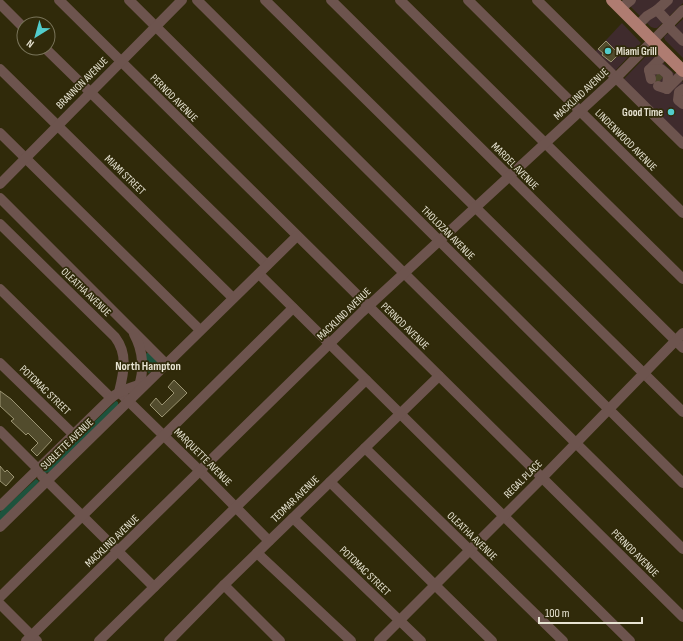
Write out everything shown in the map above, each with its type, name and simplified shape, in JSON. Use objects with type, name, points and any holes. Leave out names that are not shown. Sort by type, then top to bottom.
[{"type":"main road","points":[[616,4],[683,70]]},
{"type":"street","name":"PERNOD AVENUE","points":[[59,0],[683,617]]},
{"type":"street","points":[[129,0],[683,549]]},
{"type":"street","name":"BRANNON AVENUE","points":[[0,184],[182,0]]},
{"type":"street","name":"THOLOZAN AVENUE","points":[[197,0],[683,483]]},
{"type":"street","points":[[265,0],[683,412]]},
{"type":"street","name":"MARDEL AVENUE","points":[[331,0],[679,344]]},
{"type":"street","points":[[400,0],[683,279]]},
{"type":"street","name":"LINDENWOOD AVENUE","points":[[468,0],[683,213]]},
{"type":"street","points":[[537,0],[683,144]]},
{"type":"street","points":[[616,4],[630,0]]},
{"type":"street","points":[[638,25],[668,0]]},
{"type":"street","points":[[673,0],[683,10]]},
{"type":"street","points":[[0,4],[16,20]]},
{"type":"street","points":[[657,10],[682,38]]},
{"type":"street","name":"MACKLIND AVENUE","points":[[31,639],[118,551],[368,307],[580,112],[683,10]]},
{"type":"street","points":[[657,80],[666,53]]},
{"type":"street","points":[[53,56],[267,265]]},
{"type":"street","points":[[637,57],[657,80]]},
{"type":"street","name":"MIAMI STREET","points":[[0,69],[233,298]]},
{"type":"street","points":[[657,80],[683,70]]},
{"type":"street","points":[[683,89],[678,96],[678,100],[683,104]]},
{"type":"street","points":[[0,133],[200,330]]},
{"type":"street","name":"OLEATHA AVENUE","points":[[0,198],[166,364]]},
{"type":"street","name":"OLEATHA AVENUE","points":[[0,224],[110,332],[120,344],[124,360],[123,377],[115,395]]},
{"type":"street","name":"SUBLETTE AVENUE","points":[[0,527],[297,236]]},
{"type":"street","points":[[259,274],[630,641]]},
{"type":"street","name":"MARQUETTE AVENUE","points":[[0,289],[115,395],[132,398],[165,436],[269,541]]},
{"type":"street","points":[[0,597],[165,436],[293,308]]},
{"type":"street","name":"OLEATHA AVENUE","points":[[128,326],[139,343],[142,365],[140,384],[132,398]]},
{"type":"street","name":"REGAL PLACE","points":[[379,641],[503,515],[542,478],[643,373],[679,344],[683,333]]},
{"type":"street","name":"POTOMAC STREET","points":[[0,363],[73,434]]},
{"type":"street","name":"TEDMAR AVENUE","points":[[169,641],[224,585],[439,376]]},
{"type":"street","name":"SUBLETTE AVENUE","points":[[1,504],[115,395],[152,378]]},
{"type":"street","points":[[99,641],[366,380]]},
{"type":"street","points":[[0,431],[47,481],[154,587]]},
{"type":"street","name":"OLEATHA AVENUE","points":[[365,448],[563,641]]},
{"type":"street","points":[[330,482],[492,641]]},
{"type":"street","name":"POTOMAC STREET","points":[[293,518],[421,641]]},
{"type":"street","points":[[257,553],[351,641]]},
{"type":"street","points":[[224,585],[280,641]]},
{"type":"street","points":[[0,604],[31,639]]},
{"type":"shaded area","points":[[624,0],[683,0],[683,3],[657,28],[654,28],[651,27]]},
{"type":"shaded area","points":[[683,19],[683,58],[665,40],[664,37]]},
{"type":"shaded area","points":[[622,23],[641,43],[614,72],[594,53]]},
{"type":"shaded area","points":[[649,53],[654,54],[683,82],[683,141],[622,81]]},
{"type":"green space","points":[[147,353],[149,353],[159,363],[149,373],[146,370]]},
{"type":"green space","points":[[116,401],[118,402],[118,405],[50,472],[45,473],[44,471],[46,468]]},
{"type":"green space","points":[[36,479],[39,481],[38,483],[0,521],[0,512]]},
{"type":"building","name":"Miami Grill","points":[[606,41],[619,54],[611,62],[602,55],[603,53],[598,49]]},
{"type":"building","points":[[174,380],[187,393],[162,417],[150,405],[156,398],[162,405],[174,393],[168,387]]},
{"type":"building","points":[[0,391],[11,399],[52,440],[37,456],[31,450],[38,443],[28,433],[26,435],[11,421],[14,419],[0,406]]},
{"type":"building","points":[[0,466],[5,472],[7,470],[14,477],[6,486],[0,481]]},
{"type":"tunnel","points":[[655,77],[660,81]]},
{"type":"place","name":"Miami Grill","points":[[608,51]]},
{"type":"place","name":"Good Time","points":[[671,112]]},
{"type":"district","name":"North Hampton","points":[[148,366]]}]
